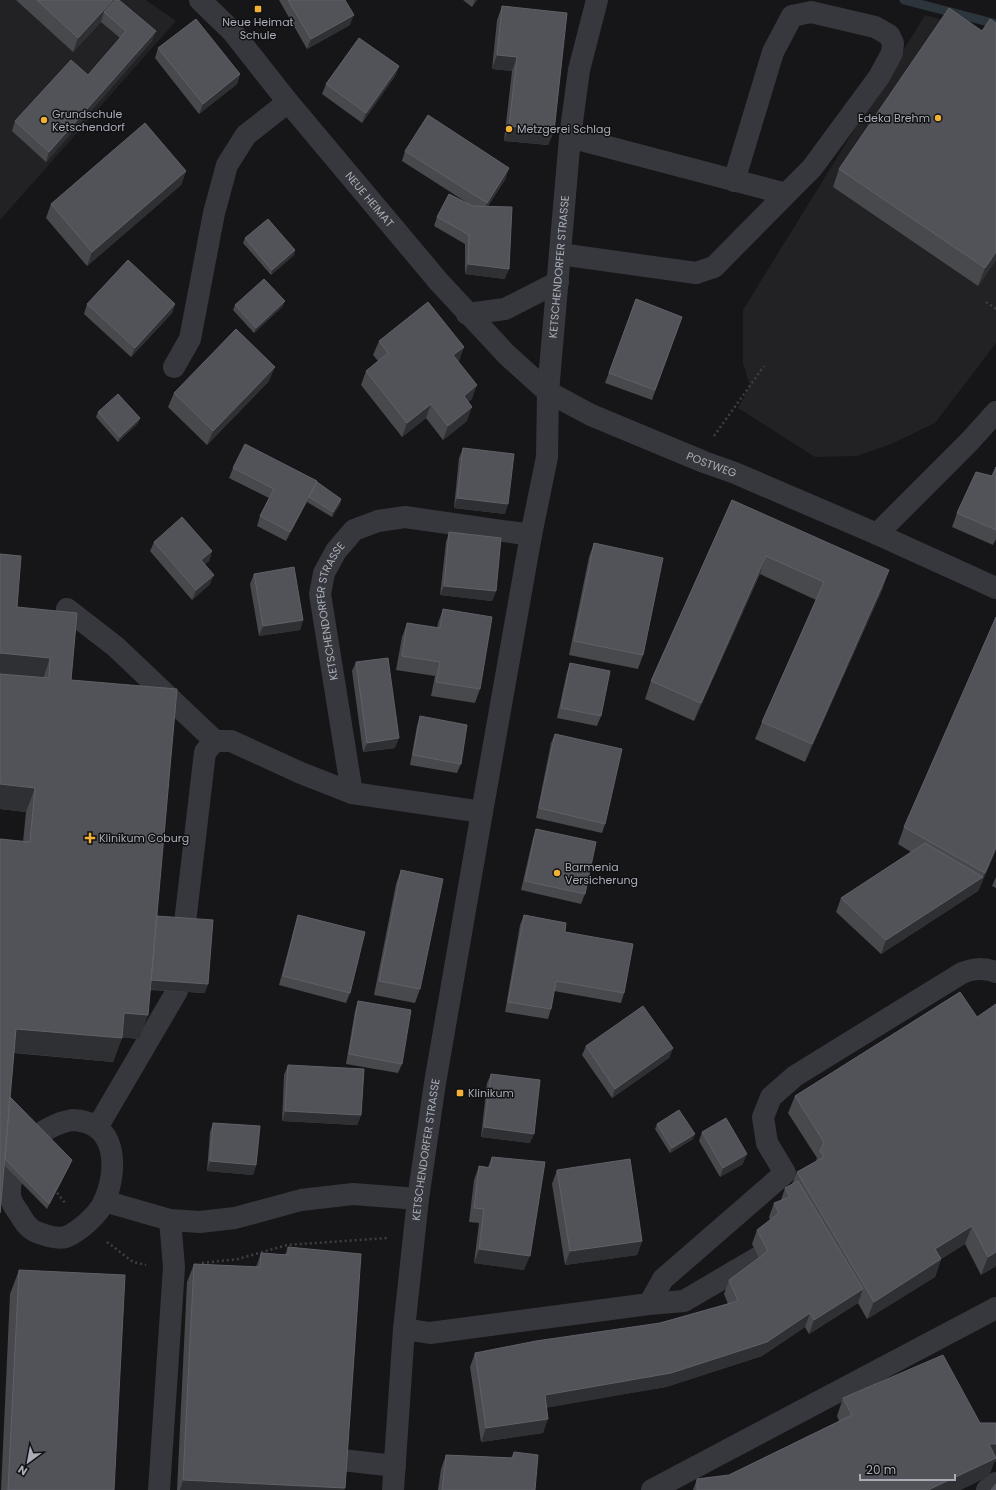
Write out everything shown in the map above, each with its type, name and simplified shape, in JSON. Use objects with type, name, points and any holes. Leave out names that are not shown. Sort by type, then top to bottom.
[{"type":"street","name":"NEUE HEIMAT","points":[[200,0],[232,31],[288,102],[439,282],[508,355],[548,392]]},
{"type":"street","name":"KETSCHENDORFER STRASSE","points":[[393,1490],[404,1329],[418,1199],[435,1083],[482,812],[531,535],[547,457],[548,392],[570,137],[579,70],[597,0]]},
{"type":"street","points":[[560,254],[696,273],[714,267],[812,168],[879,77],[892,53],[893,43],[889,35],[874,27],[811,12],[792,16],[773,52],[734,181]]},
{"type":"street","points":[[174,367],[190,339],[214,214],[227,165],[246,135],[288,102]]},
{"type":"street","points":[[570,137],[786,194]]},
{"type":"street","points":[[468,314],[505,309],[558,282]]},
{"type":"street","name":"POSTWEG","points":[[548,392],[591,415],[736,473],[877,534],[996,588]]},
{"type":"street","points":[[877,534],[969,442],[996,412]]},
{"type":"street","name":"KETSCHENDORFER STRASSE","points":[[352,793],[320,594],[324,573],[336,551],[354,530],[378,521],[405,517],[531,535]]},
{"type":"street","points":[[67,609],[116,647],[215,741],[231,741],[301,773],[352,793],[482,812]]},
{"type":"street","points":[[98,1126],[177,992],[204,752],[215,741]]},
{"type":"street","points":[[649,1304],[663,1278],[784,1173],[767,1143],[763,1117],[771,1097],[795,1076],[962,973],[974,968],[985,968],[996,972]]},
{"type":"street","points":[[85,1120],[98,1126],[111,1145],[112,1173],[104,1201],[85,1226],[65,1237],[49,1237],[36,1232],[25,1224],[11,1200],[10,1188],[14,1162],[32,1140],[59,1122],[85,1120]]},
{"type":"street","points":[[104,1201],[170,1220],[200,1222],[235,1218],[302,1200],[353,1194],[418,1199]]},
{"type":"street","points":[[159,1490],[174,1267],[170,1220]]},
{"type":"street","points":[[404,1329],[430,1333],[649,1304],[684,1301],[759,1257]]},
{"type":"street","points":[[652,1490],[996,1308]]},
{"type":"street","points":[[342,1460],[395,1466]]},
{"type":"street","points":[[987,1490],[996,1483]]},
{"type":"path","points":[[986,302],[996,309]]},
{"type":"path","points":[[698,459],[764,366]]},
{"type":"path","points":[[51,1186],[85,1226],[133,1262],[156,1267],[174,1267],[238,1258],[287,1245],[383,1237],[413,1240]]},
{"type":"shaded area","name":"Grundschule Ketschendorf","points":[[0,0],[146,0],[176,21],[0,220]]},
{"type":"shaded area","points":[[925,15],[996,34],[996,343],[935,423],[891,444],[857,456],[815,457],[738,408],[750,386],[743,363],[743,310]]},
{"type":"building","points":[[37,0],[113,0],[78,38]]},
{"type":"building","points":[[115,0],[119,0],[156,31],[49,152],[15,121],[71,60],[88,75],[126,31],[104,12]]},
{"type":"building","points":[[288,0],[345,0],[354,15],[311,39]]},
{"type":"building","points":[[502,6],[567,13],[554,131],[509,126],[517,57],[497,55]]},
{"type":"building","name":"Edeka Brehm","points":[[949,8],[982,31],[990,19],[996,23],[996,252],[985,268],[839,169]]},
{"type":"building","points":[[196,19],[240,74],[203,104],[158,48]]},
{"type":"building","points":[[359,38],[399,66],[366,113],[326,84]]},
{"type":"building","points":[[428,115],[509,168],[487,203],[405,151]]},
{"type":"building","points":[[145,123],[186,171],[92,252],[51,204]]},
{"type":"building","points":[[449,194],[473,206],[512,207],[509,269],[468,264],[469,235],[437,217]]},
{"type":"building","points":[[268,219],[295,250],[272,270],[245,238]]},
{"type":"building","points":[[128,260],[175,304],[135,348],[87,304]]},
{"type":"building","points":[[264,279],[285,301],[256,328],[235,305]]},
{"type":"building","points":[[636,299],[682,317],[655,390],[609,373]]},
{"type":"building","points":[[428,302],[464,347],[453,355],[477,385],[464,396],[472,407],[448,426],[431,404],[407,423],[366,371],[388,353],[379,341]]},
{"type":"building","points":[[236,329],[275,367],[213,431],[174,393]]},
{"type":"building","points":[[118,394],[140,418],[120,437],[98,412]]},
{"type":"building","points":[[245,444],[317,481],[290,532],[260,516],[274,489],[233,468]]},
{"type":"building","points":[[463,448],[514,454],[508,504],[457,498]]},
{"type":"building","points":[[996,467],[996,530],[957,513],[976,472],[992,476]]},
{"type":"building","points":[[317,482],[341,499],[333,512],[309,497]]},
{"type":"building","points":[[732,500],[889,570],[812,744],[762,722],[824,582],[766,556],[701,703],[651,681]]},
{"type":"building","points":[[182,517],[212,551],[201,560],[214,575],[196,590],[154,542]]},
{"type":"building","points":[[449,532],[501,538],[496,591],[444,586]]},
{"type":"building","points":[[594,543],[663,558],[643,655],[574,641]]},
{"type":"building","name":"Klinikum Coburg","points":[[0,554],[21,556],[17,607],[77,613],[71,680],[177,689],[148,1015],[124,1013],[122,1038],[16,1029],[0,1213],[0,839],[30,842],[35,788],[0,784],[0,674],[49,678],[50,658],[0,653]]},
{"type":"building","points":[[294,567],[303,620],[263,626],[254,574]]},
{"type":"building","points":[[443,609],[492,617],[480,689],[436,682],[440,662],[402,656],[407,623],[440,628]]},
{"type":"building","points":[[996,617],[996,847],[985,873],[904,827]]},
{"type":"building","points":[[388,658],[399,738],[367,743],[356,662]]},
{"type":"building","points":[[570,663],[610,671],[601,716],[561,708]]},
{"type":"building","points":[[420,716],[467,725],[461,764],[413,755]]},
{"type":"building","points":[[555,734],[622,749],[605,824],[539,808]]},
{"type":"building","points":[[536,829],[596,842],[585,894],[525,881]]},
{"type":"building","points":[[925,843],[983,877],[886,940],[841,898]]},
{"type":"building","points":[[401,870],[443,879],[420,989],[379,981]]},
{"type":"building","points":[[298,915],[365,932],[350,993],[283,976]]},
{"type":"building","points":[[524,915],[566,923],[565,932],[633,944],[624,993],[556,981],[551,1009],[508,1002]]},
{"type":"building","points":[[157,916],[213,920],[208,984],[151,980]]},
{"type":"building","points":[[960,992],[977,1017],[996,1004],[996,1252],[988,1257],[972,1226],[935,1249],[941,1259],[874,1302],[797,1172],[824,1157],[820,1151],[824,1142],[795,1096]]},
{"type":"building","points":[[358,1001],[411,1010],[402,1064],[349,1054]]},
{"type":"building","points":[[643,1006],[673,1048],[615,1089],[586,1046]]},
{"type":"building","points":[[288,1065],[364,1069],[361,1115],[285,1111]]},
{"type":"building","points":[[491,1074],[540,1080],[534,1134],[484,1127]]},
{"type":"building","points":[[10,1097],[72,1160],[49,1204],[5,1159]]},
{"type":"building","points":[[679,1110],[695,1134],[672,1148],[657,1124]]},
{"type":"building","points":[[726,1118],[747,1154],[723,1168],[702,1132]]},
{"type":"building","points":[[213,1123],[260,1126],[256,1165],[210,1161]]},
{"type":"building","points":[[492,1157],[545,1162],[530,1256],[479,1249],[484,1209],[474,1208],[479,1166],[490,1168]]},
{"type":"building","points":[[630,1159],[642,1241],[570,1251],[557,1170]]},
{"type":"building","points":[[798,1181],[863,1289],[814,1320],[810,1313],[767,1342],[671,1373],[545,1395],[548,1419],[486,1428],[475,1353],[536,1341],[660,1323],[738,1301],[729,1280],[768,1251],[757,1230],[779,1213],[774,1203],[790,1197],[785,1188]]},
{"type":"building","points":[[288,1247],[361,1254],[345,1488],[183,1480],[194,1264],[260,1267],[261,1253],[288,1255]]},
{"type":"building","points":[[19,1270],[125,1275],[114,1490],[8,1490]]},
{"type":"building","points":[[943,1355],[980,1423],[996,1423],[996,1444],[989,1444],[996,1458],[928,1490],[697,1490],[697,1479],[729,1475],[852,1415],[843,1398]]},
{"type":"building","points":[[514,1452],[538,1455],[535,1490],[442,1490],[446,1455],[513,1458]]},
{"type":"building","points":[[996,1484],[996,1490],[991,1490]]},
{"type":"waterway","points":[[904,0],[996,24]]},
{"type":"place","name":"Neue Heimat Schule","points":[[258,9]]},
{"type":"place","name":"Edeka Brehm","points":[[938,118]]},
{"type":"place","name":"Grundschule Ketschendorf","points":[[44,120]]},
{"type":"place","name":"Metzgerei Schlag","points":[[509,129]]},
{"type":"place","name":"Klinikum Coburg","points":[[90,838]]},
{"type":"place","name":"Barmenia Versicherung","points":[[557,873]]},
{"type":"place","name":"Klinikum","points":[[460,1093]]}]
